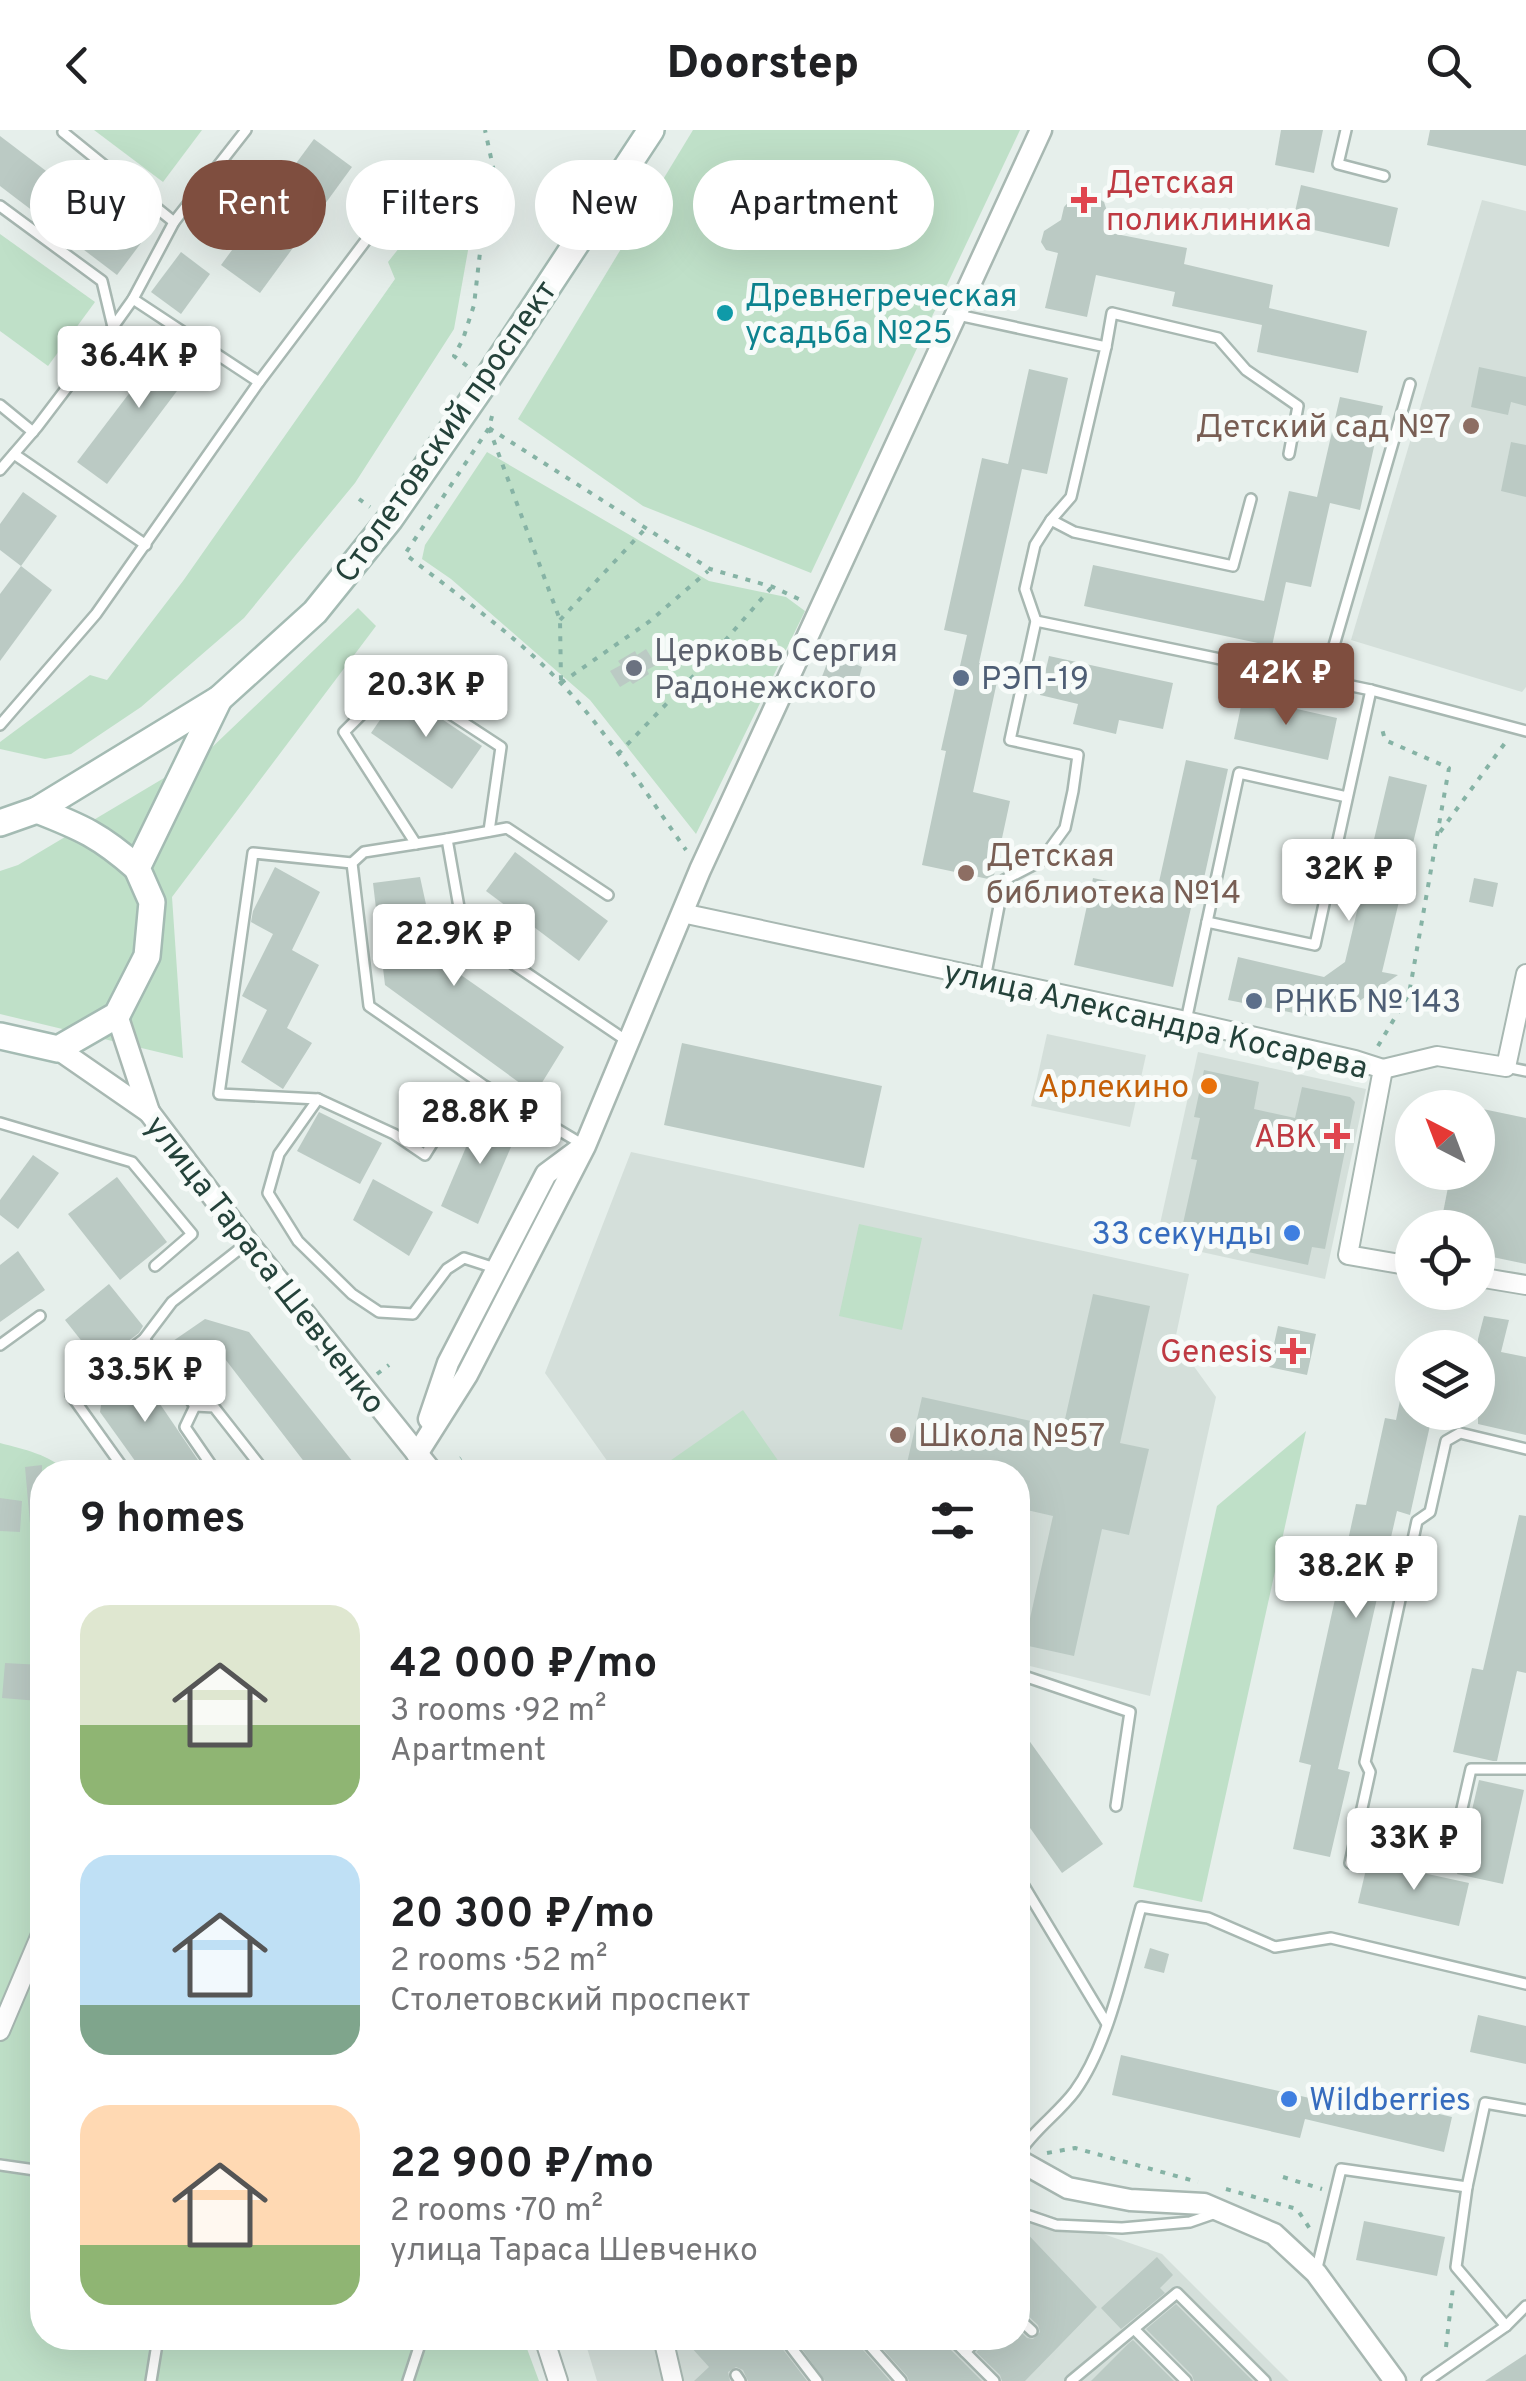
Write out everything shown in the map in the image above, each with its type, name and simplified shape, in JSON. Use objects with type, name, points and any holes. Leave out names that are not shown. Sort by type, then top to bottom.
[{"type":"main road","name":"Столетовский проспект","points":[[0,823],[36,810],[219,699],[314,612],[390,520],[651,130]]},
{"type":"main road","points":[[136,868],[219,699]]},
{"type":"main road","points":[[36,810],[81,827],[108,843],[136,868],[152,902],[147,956],[117,1015],[58,1049]]},
{"type":"main road","name":"улица Тараса Шевченко","points":[[0,1036],[58,1049]]},
{"type":"street","name":"улица Тараса Шевченко","points":[[417,1454],[467,1375],[585,1146],[700,870],[1041,130]]},
{"type":"street","name":"улица Александра Косарева","points":[[682,913],[1378,1062],[1348,1255],[1395,1263]]},
{"type":"street","points":[[1378,1062],[1438,1056],[1506,1067],[1526,974]]},
{"type":"street","points":[[117,1015],[149,1112]]},
{"type":"street","name":"улица Тараса Шевченко","points":[[58,1049],[149,1112],[422,1460]]},
{"type":"street","points":[[417,1454],[448,1363],[546,1174],[585,1146]]},
{"type":"street","points":[[1495,1280],[1526,1285]]},
{"type":"street","points":[[0,2031],[30,1960]]},
{"type":"street","points":[[1030,2165],[1068,2188],[1130,2200],[1204,2204],[1274,2234],[1316,2273],[1395,2381]]},
{"type":"street","points":[[548,2350],[558,2381]]},
{"type":"street","points":[[667,2350],[672,2381]]},
{"type":"lane","points":[[64,130],[174,222]]},
{"type":"lane","points":[[0,470],[133,300],[174,222],[246,130]]},
{"type":"lane","points":[[1346,130],[1338,164],[1384,176]]},
{"type":"lane","points":[[0,206],[102,281],[112,328]]},
{"type":"lane","points":[[0,725],[96,614],[259,382],[359,250]]},
{"type":"lane","points":[[133,300],[259,382]]},
{"type":"lane","points":[[985,978],[1004,880],[1041,861],[1065,828],[1074,791],[1078,754],[1010,740],[1036,622],[1025,589],[1034,546],[1072,497],[1112,313],[1218,338],[1246,370],[1298,406],[1289,454]]},
{"type":"lane","points":[[955,314],[1106,347]]},
{"type":"lane","points":[[1324,680],[1410,384]]},
{"type":"lane","points":[[0,405],[33,432]]},
{"type":"lane","points":[[14,454],[146,545]]},
{"type":"lane","points":[[1052,520],[1074,532],[1233,566],[1251,499]]},
{"type":"lane","points":[[1036,622],[1371,690],[1521,729]]},
{"type":"lane","points":[[416,844],[344,732],[398,679],[502,747],[489,831]]},
{"type":"lane","points":[[1207,922],[1315,945],[1371,690]]},
{"type":"lane","points":[[1186,1022],[1240,774],[1348,797]]},
{"type":"lane","points":[[477,1080],[457,1103],[425,1155],[394,1134],[318,1099],[220,1094],[253,853],[352,863],[364,852],[507,828],[608,895]]},
{"type":"lane","points":[[447,839],[463,930],[628,1041]]},
{"type":"lane","points":[[352,863],[368,1006],[477,1080],[585,1146]]},
{"type":"lane","points":[[1506,1067],[1526,1071]]},
{"type":"lane","points":[[318,1099],[279,1154],[268,1193],[298,1241],[322,1266],[379,1312],[413,1314],[447,1268],[464,1258],[495,1268]]},
{"type":"lane","points":[[0,1124],[132,1162],[192,1234],[154,1266]]},
{"type":"lane","points":[[117,1460],[71,1395],[144,1338],[172,1302],[248,1243]]},
{"type":"lane","points":[[0,1345],[40,1316]]},
{"type":"lane","points":[[144,1338],[195,1406],[214,1408],[255,1460]]},
{"type":"lane","points":[[195,1406],[184,1427],[207,1460]]},
{"type":"lane","points":[[1350,1862],[1370,1772],[1365,1762],[1417,1522],[1430,1512],[1446,1440],[1460,1434],[1526,1449]]},
{"type":"lane","points":[[1030,1678],[1130,1712],[1116,1806]]},
{"type":"lane","points":[[1386,1832],[1454,1844],[1470,1769],[1526,1769]]},
{"type":"lane","points":[[1030,1896],[1106,2024]]},
{"type":"lane","points":[[1030,2137],[1075,2091],[1090,2066],[1142,1907],[1208,1918],[1275,1947],[1330,1938],[1526,1984]]},
{"type":"lane","points":[[1506,2326],[1456,2268],[1466,2186],[1485,2103],[1526,2110]]},
{"type":"lane","points":[[0,2165],[30,2169]]},
{"type":"lane","points":[[1316,2273],[1341,2169],[1466,2186]]},
{"type":"lane","points":[[1030,2216],[1056,2225],[1122,2228],[1190,2222],[1222,2211]]},
{"type":"lane","points":[[1077,2379],[1177,2294],[1265,2381]]},
{"type":"lane","points":[[1426,2381],[1506,2326],[1526,2306]]},
{"type":"lane","points":[[1134,2328],[1186,2381]]},
{"type":"lane","points":[[151,2381],[156,2350]]},
{"type":"lane","points":[[408,2381],[418,2350]]},
{"type":"lane","points":[[793,2350],[817,2381]]},
{"type":"lane","points":[[874,2350],[901,2381]]},
{"type":"lane","points":[[965,2352],[994,2381]]},
{"type":"path","points":[[471,369],[454,356],[474,305],[482,235],[496,182],[485,130]]},
{"type":"path","points":[[493,414],[489,428],[405,554],[517,642],[561,683],[618,754],[700,870]]},
{"type":"path","points":[[489,428],[710,569],[773,587],[822,610]]},
{"type":"path","points":[[489,428],[560,620],[561,683]]},
{"type":"path","points":[[560,620],[646,528]]},
{"type":"path","points":[[561,683],[650,620],[710,569]]},
{"type":"path","points":[[618,754],[702,668],[773,587]]},
{"type":"path","points":[[1438,836],[1521,729]]},
{"type":"path","points":[[1378,1062],[1409,994],[1448,768],[1384,740]]},
{"type":"path","points":[[1284,2178],[1336,2193]]},
{"type":"path","points":[[1444,2369],[1456,2268]]},
{"type":"shaded area","name":"Детский сад №7","points":[[1482,200],[1526,211],[1526,687],[1522,692],[1351,640]]},
{"type":"shaded area","points":[[1047,1034],[1146,1055],[1130,1127],[1031,1106]]},
{"type":"shaded area","points":[[1198,1052],[1366,1089],[1325,1279],[1156,1242]]},
{"type":"shaded area","name":"Школа №57","points":[[631,1152],[1189,1274],[1175,1340],[1216,1397],[1150,1696],[1030,1666],[1030,1460],[607,1460],[545,1373]]},
{"type":"shaded area","points":[[1030,2209],[1162,2254],[1289,2381],[597,2381],[588,2350],[1030,2350]]},
{"type":"green space","points":[[94,130],[202,130],[163,182],[162,160],[134,160]]},
{"type":"green space","points":[[693,130],[1020,130],[811,573],[643,506],[518,419],[620,250],[673,250],[673,163]]},
{"type":"green space","points":[[0,234],[95,302],[48,366],[0,331]]},
{"type":"green space","points":[[397,250],[468,250],[454,329],[355,483],[244,618],[141,707],[71,754],[45,759],[0,749],[0,742],[90,675],[107,680],[183,581],[395,279],[388,262]]},
{"type":"green space","points":[[487,452],[709,581],[786,597],[805,611],[696,834],[590,700],[451,579],[422,559],[425,545]]},
{"type":"green space","points":[[358,608],[376,626],[172,897],[183,1058],[0,1014],[0,871],[18,865],[206,753]]},
{"type":"green space","points":[[859,1224],[922,1238],[902,1330],[839,1316]]},
{"type":"green space","points":[[743,1410],[778,1460],[671,1460]]},
{"type":"green space","points":[[1306,1431],[1202,1902],[1133,1887],[1217,1506]]},
{"type":"green space","points":[[0,1443],[50,1460],[30,1460],[30,2163],[0,2158]]},
{"type":"green space","points":[[0,2161],[30,2167],[30,2350],[527,2350],[539,2381],[0,2381]]},
{"type":"building","points":[[1281,130],[1323,130],[1314,173],[1275,165]]},
{"type":"building","points":[[1430,130],[1526,130],[1526,166],[1427,145]]},
{"type":"building","points":[[0,136],[32,160],[30,209],[0,186]]},
{"type":"building","points":[[314,139],[346,163],[346,175],[326,203],[326,160],[298,160]]},
{"type":"building","points":[[1301,185],[1398,208],[1389,247],[1292,225]]},
{"type":"building","points":[[1091,194],[1104,202],[1109,217],[1106,232],[1187,248],[1184,264],[1273,285],[1269,308],[1367,331],[1358,373],[1257,352],[1262,325],[1172,306],[1175,292],[1096,275],[1087,317],[1045,308],[1058,253],[1046,250],[1041,242],[1044,231],[1061,220],[1064,207],[1075,195]]},
{"type":"building","points":[[84,250],[136,250],[117,275]]},
{"type":"building","points":[[232,250],[291,250],[260,293],[221,265]]},
{"type":"building","points":[[181,252],[210,274],[181,314],[151,292]]},
{"type":"building","points":[[172,337],[201,359],[107,484],[77,462]]},
{"type":"building","points":[[1479,367],[1526,377],[1526,406],[1511,402],[1508,415],[1471,407]]},
{"type":"building","points":[[1029,369],[1068,378],[1047,474],[1022,469],[979,663],[1000,668],[973,792],[1010,801],[993,880],[922,865],[946,751],[941,750],[967,635],[944,630],[982,458],[1008,464]]},
{"type":"building","points":[[1340,397],[1383,406],[1360,510],[1330,503],[1311,587],[1286,582],[1272,646],[1084,606],[1093,565],[1264,601],[1289,491],[1317,497]]},
{"type":"building","points":[[1511,442],[1526,445],[1526,497],[1501,491]]},
{"type":"building","points":[[23,492],[57,516],[21,566],[0,550],[0,524]]},
{"type":"building","points":[[21,566],[52,590],[0,661],[0,594]]},
{"type":"building","name":"Церковь Сергия Радонежского","points":[[646,649],[656,665],[633,684],[630,681],[620,687],[610,671],[621,665],[618,661]]},
{"type":"building","points":[[831,653],[862,667],[854,698],[818,687]]},
{"type":"building","points":[[1049,656],[1173,683],[1163,729],[1119,720],[1116,734],[1073,724],[1078,704],[1040,695]]},
{"type":"building","points":[[400,691],[482,746],[452,789],[371,733]]},
{"type":"building","points":[[1243,697],[1337,718],[1328,760],[1234,739]]},
{"type":"building","points":[[1186,760],[1228,769],[1199,901],[1193,899],[1173,987],[1074,965],[1093,878],[1157,891]]},
{"type":"building","points":[[1389,776],[1427,785],[1382,972],[1398,975],[1346,1010],[1317,1003],[1314,1017],[1228,1000],[1238,957],[1324,977],[1345,962]]},
{"type":"building","points":[[515,852],[608,921],[579,961],[486,891]]},
{"type":"building","points":[[275,867],[320,892],[292,950],[319,965],[287,1028],[312,1043],[283,1089],[241,1062],[267,1010],[242,996],[273,934],[251,922]]},
{"type":"building","points":[[420,877],[438,959],[564,1047],[535,1094],[385,985],[373,883]]},
{"type":"building","points":[[1474,878],[1498,883],[1493,907],[1469,902]]},
{"type":"building","points":[[682,1043],[882,1086],[864,1168],[664,1125]]},
{"type":"building","points":[[1204,1070],[1259,1082],[1254,1109],[1295,1118],[1302,1087],[1350,1097],[1355,1102],[1325,1249],[1312,1247],[1308,1265],[1180,1237],[1197,1160],[1191,1159],[1200,1118],[1194,1117]]},
{"type":"building","points":[[319,1112],[382,1143],[360,1184],[297,1151]]},
{"type":"building","points":[[481,1112],[520,1126],[478,1224],[441,1206]]},
{"type":"building","points":[[1495,1112],[1526,1118],[1526,1264],[1495,1258],[1495,1210],[1444,1210],[1447,1190],[1495,1190]]},
{"type":"building","points":[[33,1155],[59,1173],[18,1229],[0,1215],[0,1200]]},
{"type":"building","points":[[117,1177],[167,1242],[120,1280],[68,1214]]},
{"type":"building","points":[[373,1179],[433,1212],[409,1256],[353,1220]]},
{"type":"building","points":[[18,1251],[45,1290],[0,1322],[0,1265]]},
{"type":"building","points":[[109,1284],[143,1326],[99,1363],[65,1320]]},
{"type":"building","points":[[1093,1294],[1150,1306],[1120,1443],[1149,1449],[1129,1535],[1102,1529],[1074,1656],[1030,1646],[1030,1618],[1053,1516],[1030,1511],[1030,1460],[908,1460],[922,1397],[1063,1428]]},
{"type":"building","points":[[1484,1316],[1509,1320],[1501,1352],[1526,1357],[1526,1435],[1495,1428],[1495,1330],[1480,1330]]},
{"type":"building","points":[[205,1319],[249,1332],[351,1460],[303,1460],[222,1355],[196,1375],[173,1341]]},
{"type":"building","name":"Genesis","points":[[1278,1326],[1316,1334],[1307,1375],[1269,1367]]},
{"type":"building","points":[[130,1360],[198,1460],[134,1460],[100,1412],[105,1379]]},
{"type":"building","points":[[1385,1418],[1395,1420],[1395,1430],[1429,1430],[1410,1515],[1397,1511],[1338,1769],[1350,1772],[1330,1857],[1293,1849],[1311,1765],[1299,1762],[1356,1504],[1366,1505]]},
{"type":"building","points":[[30,1466],[30,1524],[25,1467]]},
{"type":"building","points":[[0,1498],[22,1501],[20,1532],[0,1531]]},
{"type":"building","points":[[1519,1515],[1526,1516],[1526,1673],[1517,1671],[1497,1761],[1493,1761],[1453,1752],[1472,1668],[1483,1670]]},
{"type":"building","points":[[5,1663],[30,1664],[30,1700],[2,1698]]},
{"type":"building","points":[[1030,1742],[1103,1844],[1062,1873],[1030,1828]]},
{"type":"building","points":[[1479,1780],[1524,1790],[1503,1884],[1457,1874]]},
{"type":"building","points":[[1368,1861],[1469,1883],[1459,1926],[1358,1903]]},
{"type":"building","points":[[1150,1948],[1169,1954],[1164,1973],[1144,1968]]},
{"type":"building","points":[[1478,2015],[1526,2026],[1526,2064],[1470,2052]]},
{"type":"building","points":[[1121,2055],[1314,2099],[1317,2085],[1452,2117],[1444,2152],[1305,2119],[1300,2138],[1112,2095]]},
{"type":"building","points":[[1364,2221],[1445,2237],[1437,2276],[1356,2260]]},
{"type":"building","points":[[1030,2237],[1097,2307],[1025,2381],[1002,2381],[976,2352],[1030,2350],[1030,2338],[1040,2332],[1030,2318]]},
{"type":"building","points":[[1157,2257],[1173,2275],[1160,2288],[1165,2293],[1121,2329],[1101,2308]]},
{"type":"building","points":[[1176,2304],[1253,2381],[1194,2381],[1146,2329]]},
{"type":"building","points":[[1133,2340],[1174,2381],[1091,2381],[1128,2344]]},
{"type":"building","points":[[694,2350],[783,2350],[807,2381],[748,2381],[743,2370],[736,2367],[728,2372],[730,2381],[694,2381],[709,2367]]},
{"type":"building","points":[[803,2350],[863,2350],[890,2381],[825,2381]]},
{"type":"building","points":[[884,2350],[951,2350],[982,2381],[909,2381]]},
{"type":"building","points":[[1526,2354],[1526,2381],[1485,2381]]},
{"type":"place","name":"Детская поликлиника","points":[[1084,200]]},
{"type":"place","name":"Древнегреческая усадьба №25","points":[[725,313]]},
{"type":"place","name":"Детский сад №7","points":[[1471,426]]},
{"type":"place","name":"Церковь Сергия Радонежского","points":[[634,668]]},
{"type":"place","name":"РЭП-19","points":[[961,678]]},
{"type":"place","name":"Детская библиотека №14","points":[[966,873]]},
{"type":"place","name":"РНКБ № 143","points":[[1254,1001]]},
{"type":"place","name":"Арлекино","points":[[1209,1086]]},
{"type":"place","name":"АВК","points":[[1337,1136]]},
{"type":"place","name":"33 секунды","points":[[1292,1233]]},
{"type":"place","name":"Genesis","points":[[1293,1351]]},
{"type":"place","name":"Школа №57","points":[[898,1435]]},
{"type":"place","name":"Wildberries","points":[[1289,2099]]}]
